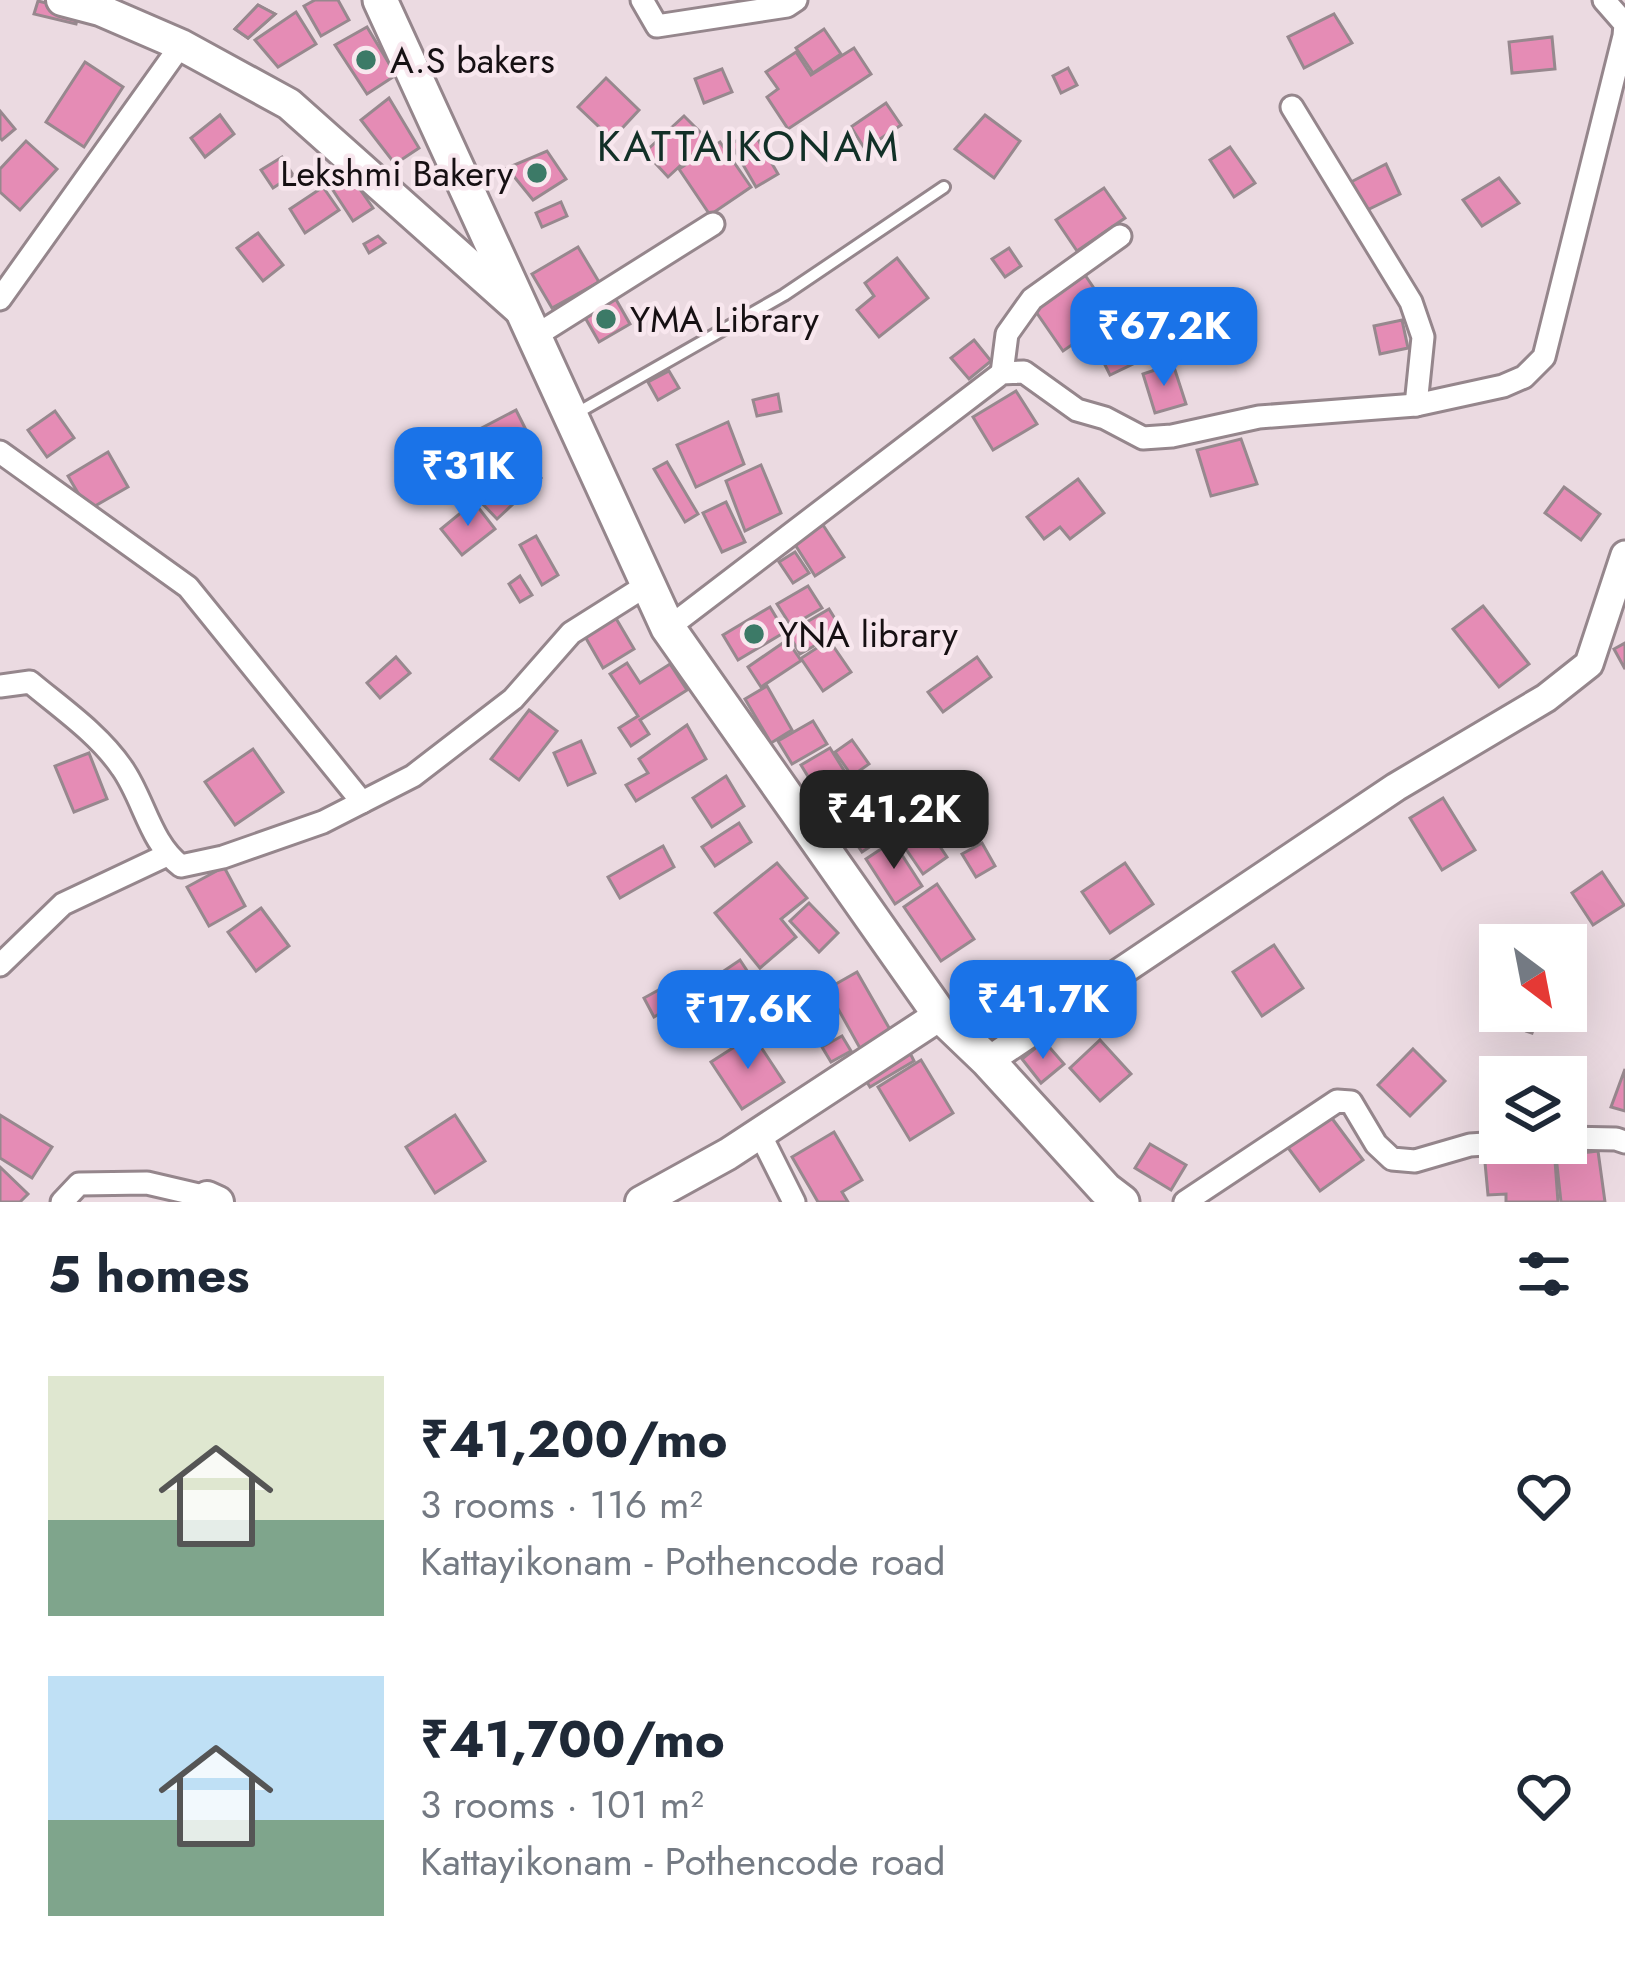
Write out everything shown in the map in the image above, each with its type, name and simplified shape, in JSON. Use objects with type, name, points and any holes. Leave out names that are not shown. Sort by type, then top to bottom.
[{"type":"main road","points":[[62,0],[100,10],[181,45],[289,104],[528,325]]},
{"type":"main road","points":[[380,0],[668,628],[940,1015],[1122,1202]]},
{"type":"main road","points":[[641,1202],[760,1134],[940,1015]]},
{"type":"street","points":[[642,0],[657,26],[788,6],[796,0]]},
{"type":"street","points":[[668,628],[1002,373],[1024,372],[1077,410],[1105,418],[1143,439],[1258,417],[1416,405],[1524,377],[1544,357],[1624,36],[1625,24],[1616,6]]},
{"type":"street","points":[[0,299],[181,45]]},
{"type":"street","points":[[1292,107],[1411,302],[1423,338],[1416,405]]},
{"type":"street","points":[[528,325],[713,224]]},
{"type":"street","points":[[1002,373],[1006,334],[1032,299],[1120,236]]},
{"type":"street","points":[[0,452],[188,586],[362,802]]},
{"type":"street","points":[[988,1061],[1396,787],[1546,698],[1588,664],[1625,555]]},
{"type":"street","points":[[0,686],[30,682],[81,725],[122,767],[167,855],[181,866],[223,857],[323,822],[413,776],[513,700],[571,633],[647,585]]},
{"type":"street","points":[[0,965],[63,904],[167,855]]},
{"type":"street","points":[[1185,1202],[1337,1101],[1352,1102],[1376,1144],[1392,1159],[1415,1161],[1479,1144]]},
{"type":"street","points":[[760,1134],[794,1202]]},
{"type":"street","points":[[1587,1138],[1625,1142]]},
{"type":"street","points":[[62,1202],[79,1184],[147,1184],[210,1201]]},
{"type":"lane","points":[[569,418],[784,295],[944,187]]},
{"type":"building","points":[[315,0],[338,0],[349,20],[321,36],[304,6]]},
{"type":"building","points":[[38,1],[79,11],[76,24],[34,14]]},
{"type":"building","points":[[258,5],[275,14],[248,38],[235,29]]},
{"type":"building","points":[[258,5],[275,14],[248,38],[235,29]]},
{"type":"building","points":[[296,12],[316,44],[278,67],[255,40]]},
{"type":"building","points":[[1334,14],[1352,43],[1304,68],[1288,37]]},
{"type":"building","name":"A.S bakers","points":[[367,27],[396,75],[367,94],[335,45]]},
{"type":"building","points":[[824,29],[841,54],[813,73],[796,48]]},
{"type":"building","points":[[1552,37],[1555,69],[1512,73],[1509,42]]},
{"type":"building","points":[[854,48],[871,74],[788,129],[767,97],[778,89],[766,72],[796,52],[811,75]]},
{"type":"building","points":[[85,62],[123,87],[84,147],[46,122]]},
{"type":"building","points":[[1068,68],[1077,85],[1061,93],[1053,76]]},
{"type":"building","points":[[722,69],[732,92],[704,103],[695,79]]},
{"type":"building","points":[[606,78],[639,110],[612,139],[578,107]]},
{"type":"building","points":[[389,98],[419,148],[395,164],[361,120]]},
{"type":"building","points":[[886,103],[901,125],[865,149],[851,127]]},
{"type":"building","points":[[0,111],[15,129],[2,140],[0,138]]},
{"type":"building","points":[[220,115],[234,134],[205,157],[191,138]]},
{"type":"building","points":[[985,115],[1020,141],[994,178],[955,149]]},
{"type":"building","points":[[684,116],[708,140],[668,177],[645,152]]},
{"type":"building","points":[[753,131],[778,174],[756,187],[731,144]]},
{"type":"building","points":[[26,141],[57,169],[20,210],[0,192],[0,169]]},
{"type":"building","points":[[720,142],[751,187],[710,215],[679,169]]},
{"type":"building","points":[[1230,147],[1255,183],[1234,197],[1210,160]]},
{"type":"building","name":"Lekshmi Bakery","points":[[547,151],[566,179],[533,200],[507,168]]},
{"type":"building","points":[[282,157],[293,175],[273,188],[261,170]]},
{"type":"building","points":[[1386,164],[1400,194],[1363,212],[1347,184]]},
{"type":"building","points":[[344,166],[373,208],[353,221],[325,178]]},
{"type":"building","points":[[1499,178],[1519,203],[1482,226],[1463,200]]},
{"type":"building","points":[[323,187],[339,210],[305,233],[290,209]]},
{"type":"building","points":[[1104,188],[1125,218],[1077,251],[1056,220]]},
{"type":"building","points":[[561,202],[567,216],[542,227],[536,213]]},
{"type":"building","points":[[258,233],[283,265],[263,281],[237,248]]},
{"type":"building","points":[[378,236],[385,243],[369,253],[364,244]]},
{"type":"building","points":[[578,247],[599,282],[552,308],[532,274]]},
{"type":"building","points":[[1009,248],[1021,266],[1005,277],[992,259]]},
{"type":"building","points":[[897,258],[928,298],[879,337],[857,310],[874,296],[865,283]]},
{"type":"building","points":[[1085,275],[1121,328],[1097,344],[1089,333],[1063,351],[1034,309]]},
{"type":"building","name":"YMA Library","points":[[614,296],[630,324],[599,342],[583,314]]},
{"type":"building","points":[[1402,320],[1408,348],[1380,354],[1374,326]]},
{"type":"building","points":[[1124,336],[1137,362],[1110,375],[1097,349]]},
{"type":"building","points":[[974,340],[991,361],[969,379],[951,358]]},
{"type":"building","points":[[1173,364],[1186,404],[1155,413],[1143,374]]},
{"type":"building","points":[[669,371],[679,388],[658,400],[648,382]]},
{"type":"building","points":[[1016,391],[1037,424],[993,450],[973,417]]},
{"type":"building","points":[[778,394],[781,411],[757,416],[753,400]]},
{"type":"building","points":[[516,410],[532,442],[429,499],[411,465]]},
{"type":"building","points":[[55,411],[74,438],[47,457],[28,430]]},
{"type":"building","points":[[728,422],[744,464],[696,487],[677,445]]},
{"type":"building","points":[[1241,439],[1257,484],[1211,496],[1197,450]]},
{"type":"building","points":[[108,452],[128,487],[88,510],[68,476]]},
{"type":"building","points":[[520,455],[541,478],[497,519],[476,497]]},
{"type":"building","points":[[667,462],[698,514],[685,522],[654,469]]},
{"type":"building","points":[[761,465],[781,513],[745,531],[726,481]]},
{"type":"building","points":[[1078,479],[1104,513],[1070,539],[1060,527],[1044,539],[1027,517]]},
{"type":"building","points":[[1564,487],[1600,514],[1581,540],[1545,513]]},
{"type":"building","points":[[474,502],[495,529],[462,555],[441,529]]},
{"type":"building","points":[[726,502],[745,542],[722,552],[703,513]]},
{"type":"building","points":[[823,525],[844,557],[815,576],[794,543]]},
{"type":"building","points":[[536,536],[558,575],[542,585],[520,545]]},
{"type":"building","points":[[795,552],[809,573],[793,583],[779,562]]},
{"type":"building","points":[[520,576],[532,595],[520,602],[509,584]]},
{"type":"building","points":[[808,586],[822,608],[791,626],[777,604]]},
{"type":"building","points":[[1483,606],[1529,664],[1499,687],[1453,629]]},
{"type":"building","name":"YNA library","points":[[770,607],[785,632],[738,660],[723,635]]},
{"type":"building","points":[[829,609],[842,630],[800,654],[788,633]]},
{"type":"building","points":[[614,615],[634,649],[603,668],[583,633]]},
{"type":"building","points":[[787,640],[800,659],[829,640],[851,672],[823,691],[802,660],[761,687],[748,667]]},
{"type":"building","points":[[1625,643],[1625,669],[1614,649]]},
{"type":"building","points":[[396,657],[410,673],[380,698],[367,683]]},
{"type":"building","points":[[977,657],[991,677],[943,712],[928,692]]},
{"type":"building","points":[[627,663],[640,683],[670,664],[687,690],[640,720],[649,734],[631,746],[619,728],[638,716],[610,674]]},
{"type":"building","points":[[767,686],[792,730],[771,743],[745,699]]},
{"type":"building","points":[[529,710],[557,731],[519,780],[491,759]]},
{"type":"building","points":[[813,721],[827,744],[792,764],[778,741]]},
{"type":"building","points":[[687,725],[706,759],[636,801],[626,785],[648,773],[639,759]]},
{"type":"building","points":[[852,740],[869,764],[852,776],[835,752]]},
{"type":"building","points":[[581,741],[595,773],[568,785],[554,753]]},
{"type":"building","points":[[830,748],[855,788],[826,806],[801,765]]},
{"type":"building","points":[[253,749],[283,792],[235,825],[205,782]]},
{"type":"building","points":[[89,753],[107,799],[74,812],[55,766]]},
{"type":"building","points":[[726,776],[744,806],[712,827],[693,798]]},
{"type":"building","points":[[887,791],[907,822],[862,852],[834,811],[861,793],[869,804]]},
{"type":"building","points":[[1443,798],[1475,850],[1442,870],[1410,818]]},
{"type":"building","points":[[922,820],[947,857],[923,874],[897,836]]},
{"type":"building","points":[[739,823],[751,842],[715,866],[702,847]]},
{"type":"building","points":[[893,841],[922,886],[895,904],[866,859]]},
{"type":"building","points":[[982,843],[995,866],[976,877],[962,854]]},
{"type":"building","points":[[663,846],[674,867],[620,898],[608,877]]},
{"type":"building","points":[[777,863],[807,898],[781,919],[796,937],[760,968],[715,913]]},
{"type":"building","points":[[1125,863],[1153,904],[1110,933],[1082,892]]},
{"type":"building","points":[[224,867],[245,906],[209,926],[187,887]]},
{"type":"building","points":[[1602,872],[1624,905],[1593,925],[1572,893]]},
{"type":"building","points":[[937,884],[974,939],[941,961],[904,907]]},
{"type":"building","points":[[809,903],[838,933],[819,952],[790,921]]},
{"type":"building","points":[[261,908],[289,946],[256,971],[228,932]]},
{"type":"building","points":[[1274,945],[1303,988],[1262,1016],[1233,972]]},
{"type":"building","points":[[740,960],[763,995],[731,1016],[709,981]]},
{"type":"building","points":[[1044,962],[1065,991],[1040,1009],[1019,979]]},
{"type":"building","points":[[857,972],[892,1033],[861,1050],[827,989]]},
{"type":"building","points":[[664,987],[674,1005],[654,1017],[644,998]]},
{"type":"building","points":[[1020,989],[1035,1013],[1020,1023],[1005,999]]},
{"type":"building","points":[[753,1035],[784,1082],[742,1109],[711,1062]]},
{"type":"building","points":[[842,1036],[851,1051],[831,1062],[822,1047]]},
{"type":"building","points":[[1100,1040],[1131,1074],[1100,1101],[1070,1068]]},
{"type":"building","points":[[1044,1041],[1064,1064],[1041,1083],[1022,1059]]},
{"type":"building","points":[[1413,1049],[1445,1081],[1410,1116],[1378,1085]]},
{"type":"building","points":[[910,1053],[914,1061],[870,1087],[865,1079]]},
{"type":"building","points":[[921,1060],[953,1113],[910,1140],[878,1087]]},
{"type":"building","points":[[1625,1069],[1625,1111],[1611,1107]]},
{"type":"building","points":[[1328,1113],[1363,1160],[1320,1191],[1286,1145]]},
{"type":"building","points":[[0,1115],[52,1147],[32,1178],[0,1158]]},
{"type":"building","points":[[455,1115],[485,1161],[435,1193],[406,1147]]},
{"type":"building","points":[[834,1132],[862,1180],[842,1192],[848,1202],[818,1202],[792,1157]]},
{"type":"building","points":[[1150,1144],[1186,1165],[1171,1190],[1135,1168]]},
{"type":"building","points":[[1598,1151],[1605,1202],[1561,1202],[1557,1164],[1587,1164],[1587,1152]]},
{"type":"building","points":[[1485,1164],[1555,1164],[1558,1202],[1506,1202],[1506,1194],[1488,1195]]},
{"type":"building","points":[[0,1167],[28,1194],[20,1202],[0,1202]]},
{"type":"place","name":"A.S bakers","points":[[366,60]]},
{"type":"place","name":"Lekshmi Bakery","points":[[537,173]]},
{"type":"place","name":"YMA Library","points":[[606,319]]},
{"type":"place","name":"YNA library","points":[[754,634]]},
{"type":"district","name":"KATTAIKONAM","points":[[749,146]]}]
